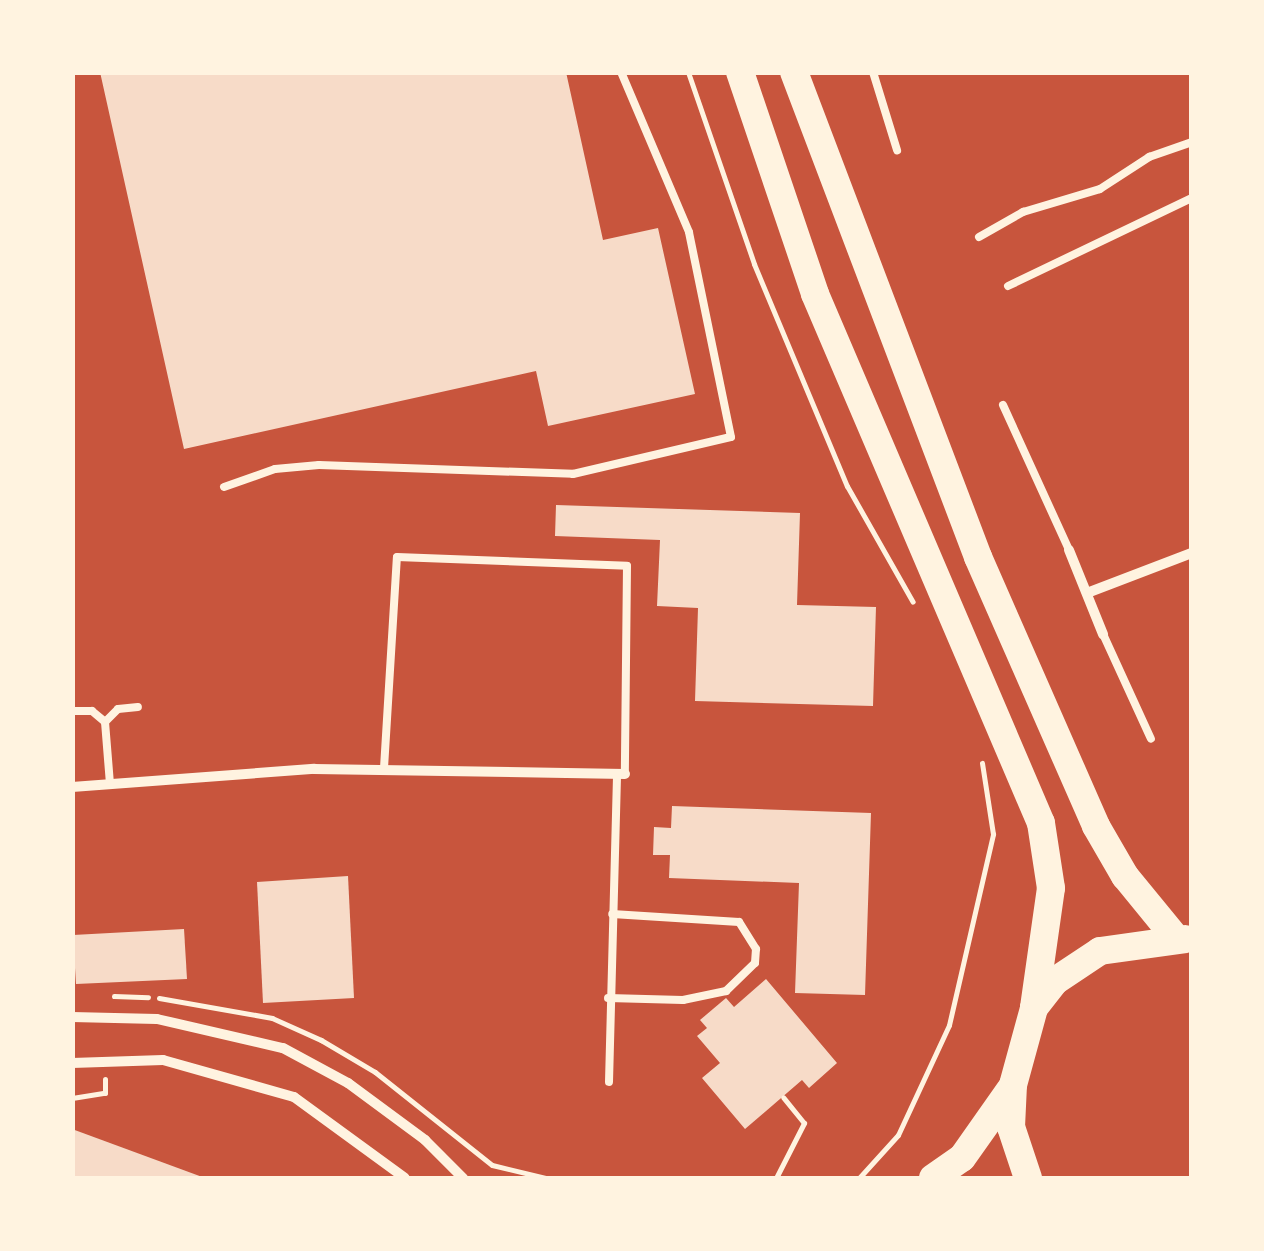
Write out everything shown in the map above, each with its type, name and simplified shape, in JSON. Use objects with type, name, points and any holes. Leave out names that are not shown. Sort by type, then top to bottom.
[{"type":"highway","points":[[740,72],[814,294],[1041,823],[1051,888],[1034,1008],[1014,1085],[1012,1127],[1028,1178]]},
{"type":"highway","points":[[794,72],[978,557],[1096,826],[1124,876],[1184,939]]},
{"type":"highway","points":[[1034,1008],[1055,981],[1100,951],[1184,939]]},
{"type":"highway","points":[[934,1178],[962,1158],[1014,1085]]},
{"type":"street","points":[[1069,550],[1103,634]]},
{"type":"street","points":[[1087,593],[1192,553]]},
{"type":"street","points":[[72,787],[384,768],[620,774]]},
{"type":"street","points":[[72,1017],[157,1020],[283,1048],[348,1083],[426,1140],[463,1178]]},
{"type":"street","points":[[72,1063],[163,1060],[294,1096],[405,1178]]},
{"type":"lane","points":[[224,487],[275,468],[318,465],[573,474],[730,437],[689,232],[622,72]]},
{"type":"lane","points":[[873,72],[897,150]]},
{"type":"lane","points":[[979,237],[1023,212],[1100,189],[1149,157],[1192,142]]},
{"type":"lane","points":[[1008,286],[1192,198]]},
{"type":"lane","points":[[1003,405],[1069,550]]},
{"type":"lane","points":[[384,768],[397,556],[627,566],[608,998],[609,1082]]},
{"type":"lane","points":[[1103,634],[1151,738]]},
{"type":"lane","points":[[110,784],[106,722],[118,708],[138,707]]},
{"type":"lane","points":[[72,711],[92,711],[106,722]]},
{"type":"lane","points":[[608,998],[683,1000],[726,991],[755,963],[756,949],[739,922],[612,914]]},
{"type":"path","points":[[688,72],[754,264],[847,486],[921,615]]},
{"type":"path","points":[[859,1178],[898,1135],[958,992],[993,834],[982,759]]},
{"type":"path","points":[[72,1098],[105,1093],[104,1082]]},
{"type":"path","points":[[776,1178],[804,1124],[783,1096]]},
{"type":"building","points":[[100,72],[566,72],[603,240],[658,228],[695,394],[548,426],[536,371],[184,449]]},
{"type":"building","points":[[556,505],[800,513],[797,605],[876,607],[873,706],[695,701],[698,608],[657,606],[660,540],[555,536]]},
{"type":"building","points":[[672,806],[871,813],[865,995],[795,993],[799,883],[669,878],[670,855],[653,855],[654,827],[671,828]]},
{"type":"building","points":[[348,876],[354,998],[263,1003],[257,882]]},
{"type":"building","points":[[184,929],[187,979],[76,984],[73,935]]},
{"type":"building","points":[[766,979],[837,1063],[809,1088],[802,1080],[745,1129],[702,1078],[720,1063],[697,1036],[707,1028],[700,1020],[726,998],[734,1007]]},
{"type":"building","points":[[72,1129],[205,1178],[72,1178]]}]
